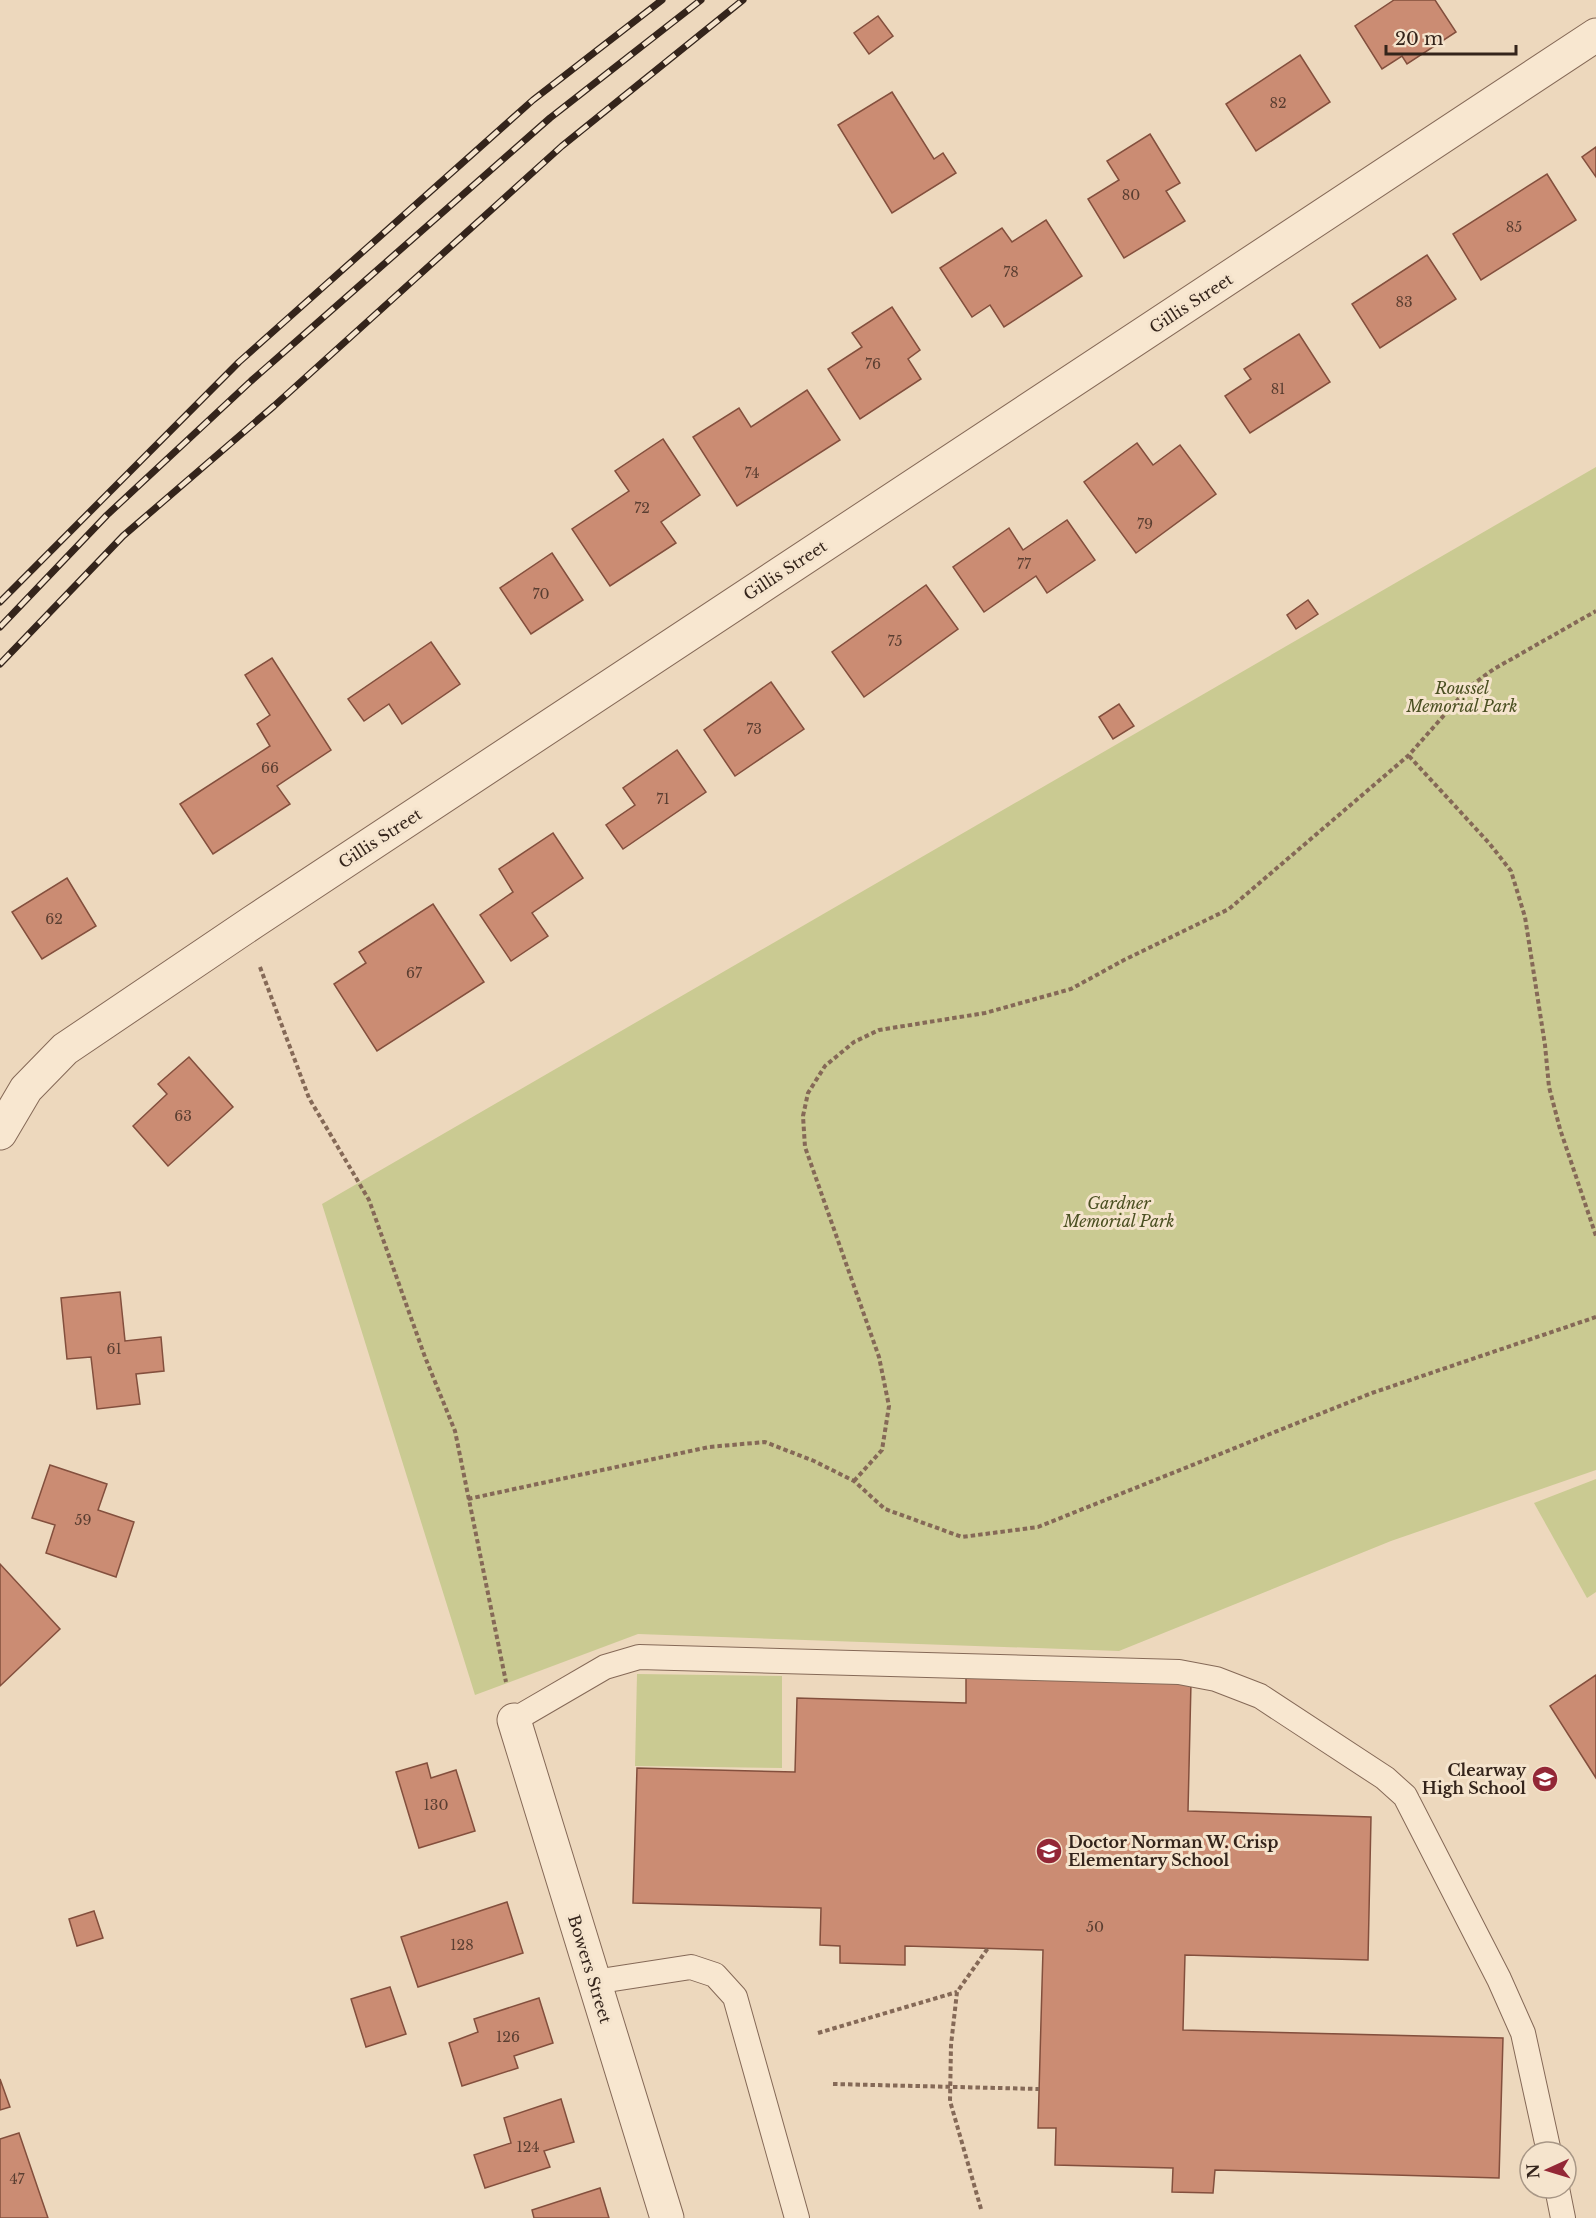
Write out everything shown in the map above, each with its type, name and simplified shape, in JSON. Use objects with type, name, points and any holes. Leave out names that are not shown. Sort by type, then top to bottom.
[{"type":"street","name":"Gillis Street","points":[[0,1133],[26,1089],[65,1049],[253,922],[1596,35]]},
{"type":"street","name":"Bowers Street","points":[[513,1720],[667,2218]]},
{"type":"lane","points":[[513,1720],[605,1666],[639,1657],[1179,1672],[1216,1679],[1260,1696],[1385,1778],[1405,1796],[1499,1979],[1523,2033],[1546,2140]]},
{"type":"lane","points":[[594,1982],[691,1967],[715,1975],[735,1997],[797,2218]]},
{"type":"lane","points":[[1559,2200],[1563,2218]]},
{"type":"path","points":[[854,1481],[882,1450],[889,1406],[879,1357],[805,1147],[802,1116],[808,1093],[825,1066],[854,1042],[879,1030],[986,1013],[1071,988],[1229,909],[1409,756],[1469,687],[1494,669],[1596,611]]},
{"type":"path","points":[[1409,756],[1489,843],[1511,872],[1525,917],[1549,1087],[1560,1129],[1596,1236]]},
{"type":"path","points":[[260,967],[309,1098],[369,1200],[425,1357],[455,1431],[513,1720]]},
{"type":"path","points":[[468,1499],[708,1447],[765,1442],[814,1461],[854,1481],[885,1509],[962,1537],[1038,1527],[1372,1393],[1596,1317]]},
{"type":"path","points":[[981,2209],[950,2101],[951,2045],[957,1992],[988,1948]]},
{"type":"path","points":[[818,2033],[957,1992]]},
{"type":"path","points":[[833,2084],[1039,2089]]},
{"type":"green space","name":"Gardner Memorial Park","points":[[1596,467],[1596,1470],[1391,1541],[1119,1651],[638,1634],[475,1695],[322,1204]]},
{"type":"green space","points":[[1596,1479],[1596,1592],[1587,1598],[1534,1503]]},
{"type":"green space","points":[[637,1674],[782,1676],[782,1768],[635,1766]]},
{"type":"building","points":[[1394,0],[1435,0],[1456,32],[1407,64],[1402,56],[1382,69],[1355,26]]},
{"type":"building","points":[[878,16],[893,36],[869,54],[854,33]]},
{"type":"building","points":[[1300,55],[1330,102],[1256,151],[1226,104]]},
{"type":"building","points":[[892,92],[934,159],[943,153],[956,173],[892,213],[838,125]]},
{"type":"building","points":[[1150,134],[1180,183],[1166,191],[1185,221],[1124,258],[1088,199],[1119,180],[1107,161]]},
{"type":"building","points":[[1596,147],[1596,177],[1582,157]]},
{"type":"building","points":[[1547,174],[1576,220],[1481,280],[1453,234]]},
{"type":"building","points":[[1046,220],[1082,276],[1004,327],[990,305],[972,317],[940,268],[1002,228],[1012,242]]},
{"type":"building","points":[[1427,255],[1456,299],[1380,348],[1352,304]]},
{"type":"building","points":[[892,307],[920,350],[908,359],[921,379],[860,419],[828,369],[862,347],[852,333]]},
{"type":"building","points":[[1299,334],[1330,382],[1250,433],[1225,396],[1251,379],[1244,369]]},
{"type":"building","points":[[807,390],[840,440],[737,506],[693,437],[739,408],[751,427]]},
{"type":"building","points":[[663,439],[700,495],[661,522],[676,543],[610,586],[572,529],[629,491],[615,471]]},
{"type":"building","points":[[1137,443],[1153,465],[1180,445],[1216,494],[1136,553],[1084,482]]},
{"type":"building","points":[[1067,520],[1095,560],[1047,593],[1036,576],[984,612],[953,567],[1009,528],[1023,550]]},
{"type":"building","points":[[552,553],[583,600],[531,634],[500,588]]},
{"type":"building","points":[[926,585],[958,629],[864,697],[832,652]]},
{"type":"building","points":[[1308,600],[1318,614],[1296,629],[1287,615]]},
{"type":"building","points":[[431,642],[460,684],[402,724],[389,704],[364,721],[348,699]]},
{"type":"building","points":[[272,658],[331,750],[277,786],[290,804],[213,854],[180,804],[270,746],[257,724],[270,715],[245,675]]},
{"type":"building","points":[[771,682],[804,729],[735,776],[704,730]]},
{"type":"building","points":[[1119,704],[1134,726],[1113,739],[1099,717]]},
{"type":"building","points":[[677,750],[706,792],[623,849],[606,825],[635,805],[623,788]]},
{"type":"building","points":[[553,833],[583,878],[532,913],[548,936],[511,961],[480,915],[513,892],[499,869]]},
{"type":"building","points":[[67,878],[96,926],[42,959],[12,912]]},
{"type":"building","points":[[433,904],[484,982],[377,1051],[334,984],[366,963],[359,952]]},
{"type":"building","points":[[189,1057],[233,1107],[168,1166],[133,1126],[167,1094],[158,1084]]},
{"type":"building","points":[[120,1292],[125,1341],[161,1337],[164,1371],[136,1374],[140,1404],[97,1409],[91,1357],[67,1359],[61,1298]]},
{"type":"building","points":[[50,1465],[107,1484],[98,1510],[134,1522],[116,1577],[46,1553],[55,1525],[32,1518]]},
{"type":"building","points":[[0,1564],[60,1629],[0,1686]]},
{"type":"building","points":[[1596,1675],[1596,1778],[1550,1706]]},
{"type":"building","points":[[966,1676],[1191,1682],[1188,1811],[1371,1817],[1368,1960],[1185,1955],[1183,2030],[1503,2038],[1499,2178],[1215,2170],[1213,2193],[1172,2192],[1173,2168],[1055,2165],[1056,2128],[1038,2128],[1043,1950],[905,1946],[905,1965],[840,1963],[840,1946],[820,1945],[821,1908],[633,1903],[637,1768],[795,1772],[797,1698],[966,1703]]},
{"type":"building","points":[[427,1763],[431,1778],[456,1770],[475,1831],[419,1848],[396,1772]]},
{"type":"building","points":[[507,1902],[523,1953],[418,1987],[401,1937]]},
{"type":"building","points":[[94,1911],[103,1938],[77,1946],[69,1919]]},
{"type":"building","points":[[390,1987],[406,2034],[366,2047],[351,1999]]},
{"type":"building","points":[[539,1998],[553,2043],[514,2056],[518,2068],[462,2086],[449,2043],[478,2032],[474,2019]]},
{"type":"building","points":[[0,2079],[10,2107],[0,2110]]},
{"type":"building","points":[[561,2099],[574,2142],[544,2151],[550,2167],[485,2188],[474,2155],[511,2143],[504,2118]]},
{"type":"building","points":[[19,2133],[48,2218],[0,2218],[0,2139]]},
{"type":"building","points":[[600,2188],[609,2218],[534,2218],[532,2210]]},
{"type":"railway","points":[[0,602],[239,362],[533,100],[662,0]]},
{"type":"railway","points":[[0,627],[107,515],[251,381],[550,118],[701,0]]},
{"type":"railway","points":[[0,664],[123,536],[274,406],[562,146],[743,0]]},
{"type":"place","name":"Clearway High School","points":[[1545,1779]]},
{"type":"place","name":"Doctor Norman W. Crisp Elementary School","points":[[1049,1851]]},
{"type":"park label","name":"Roussel Memorial Park","points":[[1462,697]]}]
